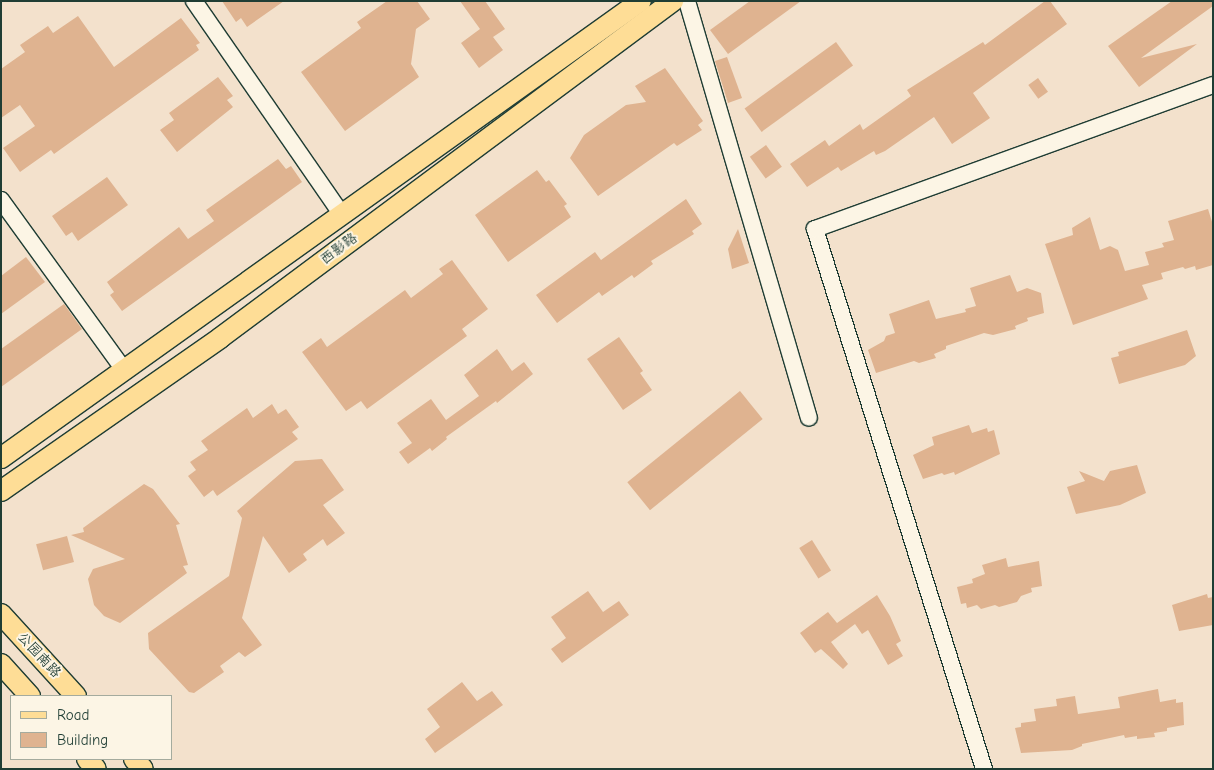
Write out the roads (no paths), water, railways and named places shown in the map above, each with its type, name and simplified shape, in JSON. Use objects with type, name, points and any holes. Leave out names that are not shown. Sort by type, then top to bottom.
[{"type":"main road","name":"西影路","points":[[1,458],[640,1]]},
{"type":"main road","name":"西影路","points":[[1,492],[220,338],[673,1]]},
{"type":"main road","name":"公园南路","points":[[1,614],[75,695]]},
{"type":"main road","points":[[1,664],[29,695]]},
{"type":"street","points":[[194,1],[342,214]]},
{"type":"street","points":[[687,1],[809,417]]},
{"type":"street","points":[[984,769],[814,229],[1213,85]]},
{"type":"street","points":[[1,200],[124,370]]}]
